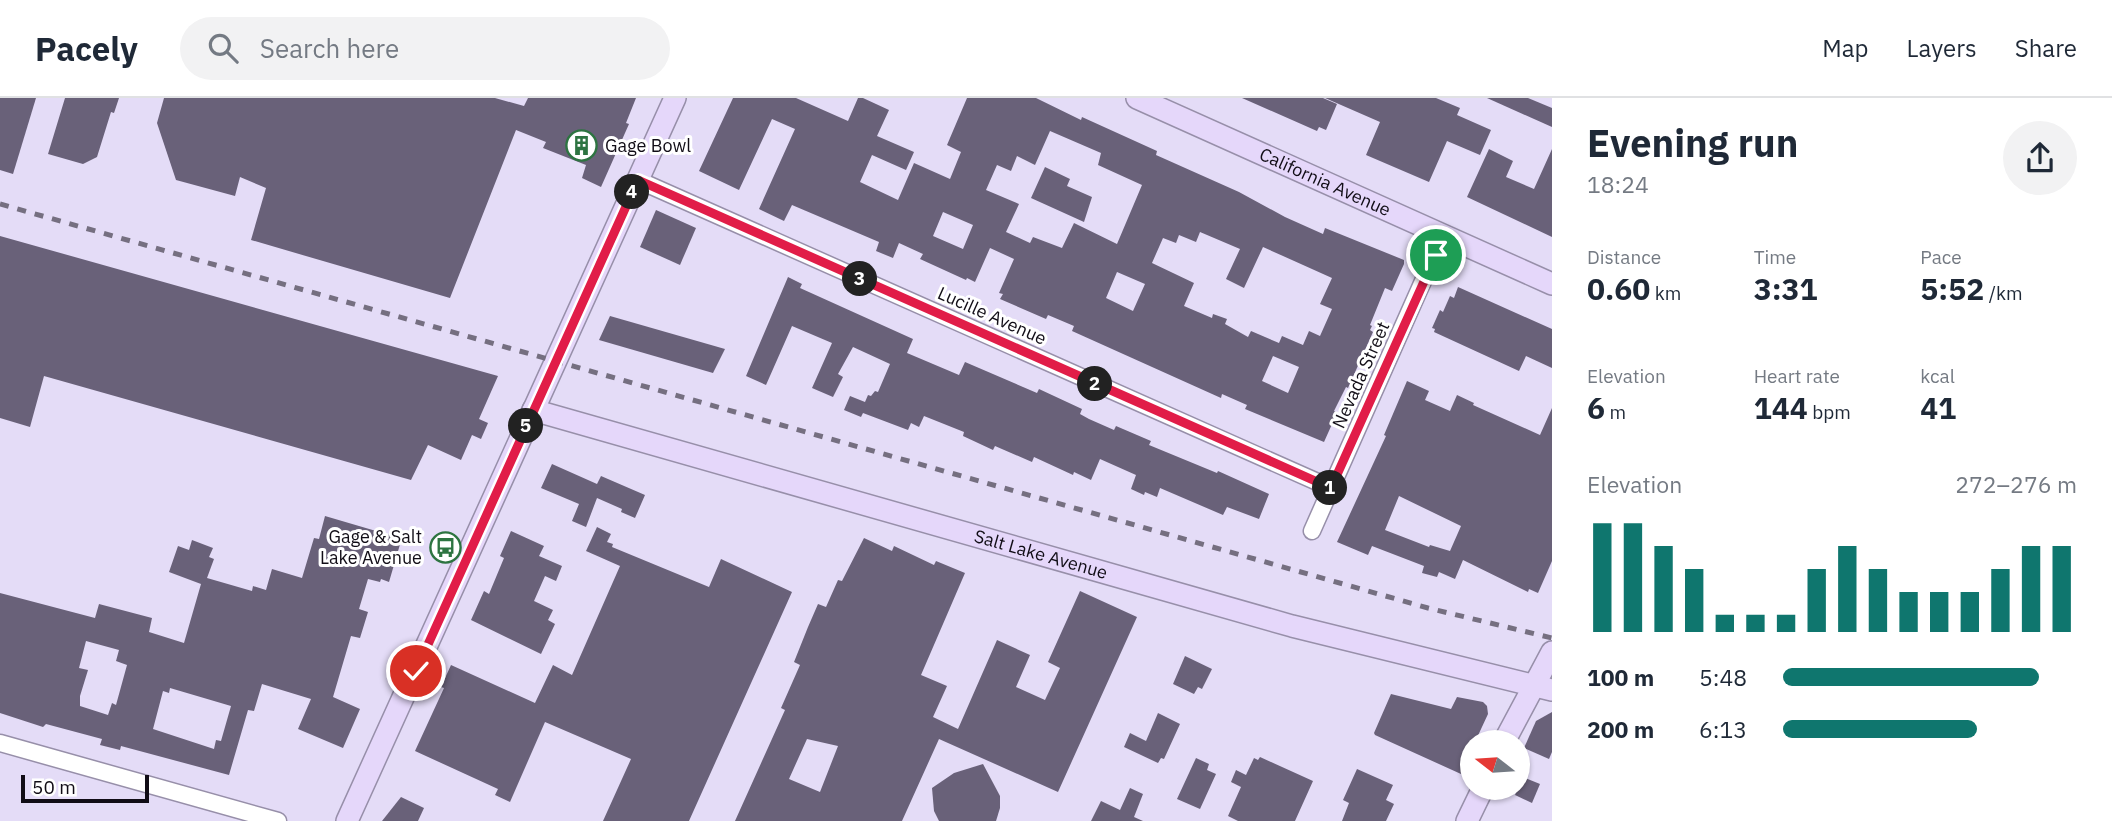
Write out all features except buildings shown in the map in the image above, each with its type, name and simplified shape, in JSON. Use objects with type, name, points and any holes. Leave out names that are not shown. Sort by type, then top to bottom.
[{"type":"street","points":[[347,821],[675,98]]},
{"type":"street","name":"California Avenue","points":[[1137,98],[1552,284]]},
{"type":"street","name":"Lucille Avenue","points":[[638,180],[1331,488]]},
{"type":"street","name":"Nevada Street","points":[[1312,531],[1444,234]]},
{"type":"street","name":"Salt Lake Avenue","points":[[533,410],[1271,620],[1542,688]]},
{"type":"street","points":[[1512,730],[1542,688],[1552,652]]},
{"type":"street","points":[[0,743],[278,821]]},
{"type":"street","points":[[1467,821],[1477,800]]},
{"type":"railway","points":[[0,204],[1428,608],[1552,638]]},
{"type":"place","name":"Gage Bowl","points":[[582,146]]},
{"type":"place","name":"Gage & Salt Lake Avenue","points":[[445,547]]},
{"type":"route","points":[[416,671],[638,180],[1331,488],[1436,255]]}]
